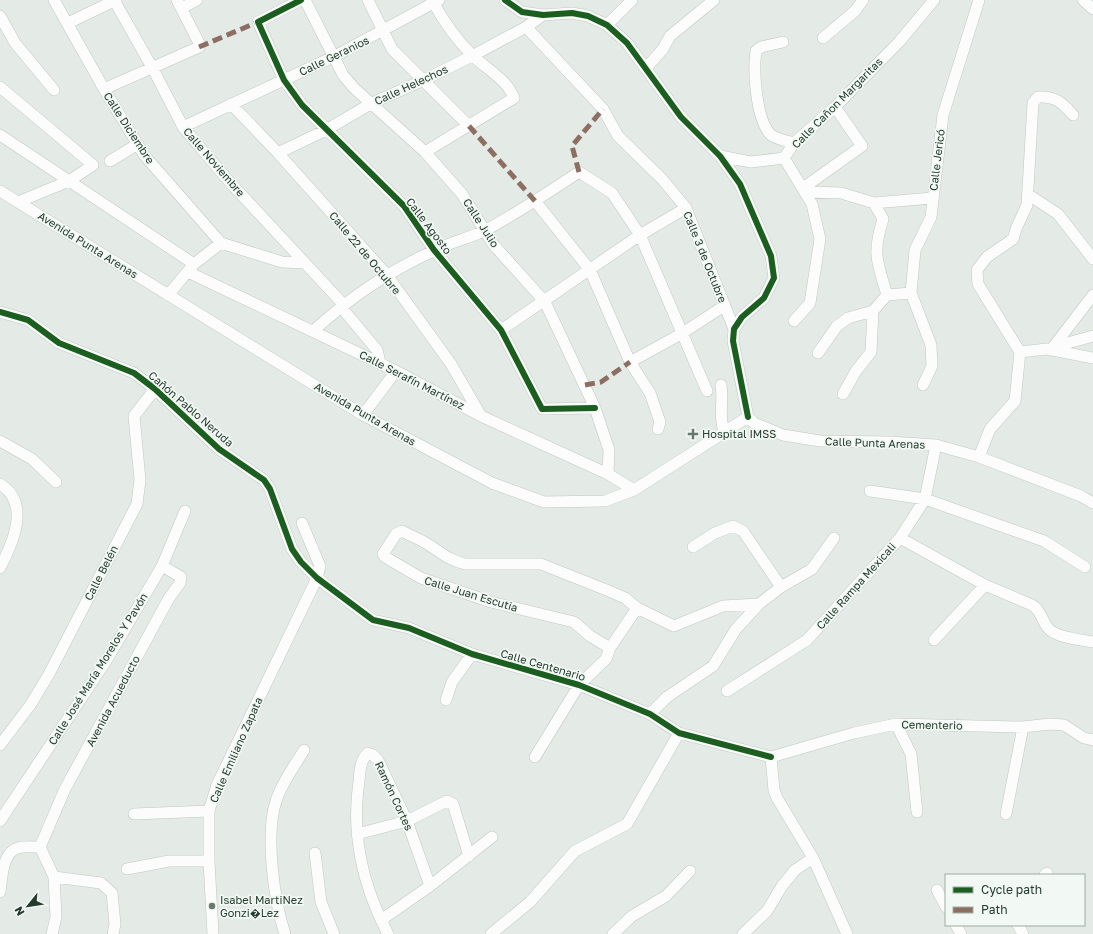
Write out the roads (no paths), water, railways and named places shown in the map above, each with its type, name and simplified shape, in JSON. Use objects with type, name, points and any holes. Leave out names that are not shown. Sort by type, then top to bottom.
[{"type":"street","name":"Calle Diciembre","points":[[54,0],[104,89],[144,155],[221,243]]},
{"type":"street","points":[[68,23],[115,0]]},
{"type":"street","name":"Calle Noviembre","points":[[115,0],[183,127],[226,178],[345,308],[377,350],[380,363]]},
{"type":"street","points":[[104,89],[200,48],[180,4],[197,0]]},
{"type":"street","name":"Calle Agosto","points":[[301,0],[258,22],[284,80],[302,105],[404,206],[434,250],[501,330],[542,409],[595,408]]},
{"type":"street","name":"Calle Julio","points":[[305,0],[343,75],[425,152],[462,194],[493,244],[544,302],[595,408],[609,450],[608,474]]},
{"type":"street","points":[[368,0],[392,49],[469,126]]},
{"type":"street","points":[[504,0],[522,12],[543,15],[572,12],[588,16],[607,25],[627,42],[681,117],[720,156],[743,191],[771,256],[774,278],[764,298],[742,317],[734,329],[733,341],[748,417]]},
{"type":"street","points":[[607,25],[632,0]]},
{"type":"street","points":[[646,68],[664,49],[670,36],[714,0]]},
{"type":"street","points":[[823,38],[855,11],[863,0]]},
{"type":"street","name":"Calle Cañon Margaritas","points":[[720,156],[751,162],[784,158],[794,143],[835,107],[899,42],[934,0]]},
{"type":"street","name":"Calle Jericó","points":[[805,190],[841,193],[874,203],[932,198],[943,115],[979,0]]},
{"type":"street","points":[[1083,0],[1093,9]]},
{"type":"street","points":[[425,152],[514,98],[510,88],[472,56],[443,20],[435,1]]},
{"type":"street","name":"Calle Geranios","points":[[183,127],[384,31],[435,1]]},
{"type":"street","name":"Calle Helechos","points":[[278,153],[326,130],[372,103],[424,80],[472,56],[526,27],[543,15]]},
{"type":"street","points":[[0,16],[15,42],[54,90]]},
{"type":"street","name":"Calle 3 de Octubre","points":[[526,27],[603,109],[618,136],[662,179],[686,208],[734,329]]},
{"type":"street","points":[[783,42],[761,47],[756,51],[758,110],[764,125],[772,136],[794,143]]},
{"type":"street","points":[[0,87],[93,165],[69,181],[18,202]]},
{"type":"street","points":[[979,457],[990,429],[1015,401],[1020,352],[978,284],[977,270],[987,257],[1013,239],[1016,228],[1027,205],[1029,195],[1033,103],[1038,97],[1049,96],[1061,101],[1073,115]]},
{"type":"street","name":"Calle 22 de Octubre","points":[[231,104],[278,153],[386,274],[451,364],[481,416]]},
{"type":"street","points":[[805,190],[862,146],[835,107]]},
{"type":"street","name":"Calle Serafín Martínez","points":[[0,135],[69,181],[191,268],[313,331],[396,371],[481,416],[608,474],[634,490]]},
{"type":"street","points":[[110,161],[138,144]]},
{"type":"street","points":[[784,158],[805,190],[812,204],[820,239],[810,303],[794,321]]},
{"type":"street","points":[[313,331],[345,308],[386,274],[434,250],[485,230],[535,201],[579,172],[612,193],[640,235],[681,334],[707,391]]},
{"type":"street","name":"Avenida Punta Arenas","points":[[0,191],[363,415],[492,484],[544,502],[605,501],[634,490],[748,417]]},
{"type":"street","points":[[1029,195],[1058,214],[1093,258]]},
{"type":"street","points":[[923,385],[932,366],[931,345],[911,293],[915,250],[931,217],[932,198]]},
{"type":"street","points":[[535,201],[590,270],[630,362],[650,393],[660,422],[658,429]]},
{"type":"street","points":[[874,203],[883,219],[875,249],[887,295]]},
{"type":"street","points":[[501,330],[640,235],[686,208]]},
{"type":"street","points":[[168,295],[191,268],[221,243],[282,262],[305,263]]},
{"type":"street","points":[[818,352],[837,326],[848,318],[872,311],[887,295],[911,293]]},
{"type":"street","points":[[1050,348],[1093,295]]},
{"type":"street","points":[[630,362],[681,334],[724,306]]},
{"type":"street","points":[[843,394],[856,371],[871,352],[872,311]]},
{"type":"street","name":"Cañón Pablo Neruda","points":[[0,312],[28,320],[59,342],[134,373],[155,390],[219,449],[264,480],[270,489],[292,549],[317,578]]},
{"type":"street","points":[[1020,352],[1050,348],[1093,336]]},
{"type":"street","points":[[1050,348],[1093,358]]},
{"type":"street","points":[[363,415],[396,371]]},
{"type":"street","points":[[721,385],[723,396],[720,419],[724,431]]},
{"type":"street","name":"Calle Belén","points":[[0,745],[31,704],[49,674],[137,504],[140,480],[134,416],[155,390]]},
{"type":"street","name":"Calle Punta Arenas","points":[[748,417],[759,426],[783,435],[820,441],[889,442],[936,445],[979,457],[1082,496],[1093,503]]},
{"type":"street","points":[[0,441],[32,459],[56,482]]},
{"type":"street","name":"Calle Rampa Mexicali","points":[[727,691],[807,640],[900,538],[925,499],[936,445]]},
{"type":"street","points":[[0,484],[5,487],[17,505],[17,529],[3,556],[0,568]]},
{"type":"street","points":[[870,491],[925,499],[1044,541],[1085,566]]},
{"type":"street","name":"Calle José María Morelos Y Pavón","points":[[0,821],[106,661],[162,566],[185,511]]},
{"type":"street","points":[[302,523],[320,566],[317,578]]},
{"type":"street","points":[[694,547],[715,533],[733,526],[743,531],[781,587]]},
{"type":"street","name":"Calle Juan Escutia","points":[[610,648],[590,636],[574,622],[491,602],[421,578],[385,557],[384,554],[396,534],[402,531],[425,542],[446,558],[465,564],[541,564],[625,598],[637,608],[674,626],[723,606],[759,604]]},
{"type":"street","points":[[650,714],[666,697],[714,666],[736,629],[759,604],[781,587],[812,569],[834,538]]},
{"type":"street","points":[[900,538],[985,585],[1038,609],[1048,628],[1054,633],[1093,642]]},
{"type":"street","name":"Avenida Acueducto","points":[[40,847],[65,789],[169,598],[180,583],[181,577],[162,566]]},
{"type":"street","name":"Calle Centenario","points":[[317,578],[373,620],[408,628],[472,654],[579,685],[650,714],[679,733],[770,757]]},
{"type":"street","name":"Calle Emiliano Zapata","points":[[213,934],[209,861],[209,811],[218,785],[317,578]]},
{"type":"street","points":[[934,640],[985,585]]},
{"type":"street","points":[[535,757],[579,685],[606,659],[610,648],[637,608]]},
{"type":"street","points":[[446,700],[452,682],[472,654]]},
{"type":"street","points":[[896,724],[911,754],[917,812]]},
{"type":"street","name":"Cementerio","points":[[770,757],[854,733],[896,724],[1024,727],[1050,724],[1064,725],[1084,738],[1093,740]]},
{"type":"street","points":[[1006,814],[1024,727]]},
{"type":"street","points":[[491,934],[530,902],[575,851],[627,824],[679,733]]},
{"type":"street","points":[[285,934],[277,912],[270,829],[276,800],[304,750]]},
{"type":"street","name":"Ramón Cortes","points":[[388,934],[367,886],[357,834],[355,812],[361,763],[364,756],[368,753],[373,755],[378,760],[407,821],[430,886]]},
{"type":"street","points":[[770,757],[774,790],[777,798],[814,858],[846,934]]},
{"type":"street","points":[[357,834],[407,821],[447,801],[450,802],[469,856]]},
{"type":"street","points":[[134,814],[209,811]]},
{"type":"street","points":[[381,920],[430,886],[492,837]]},
{"type":"street","points":[[0,892],[6,861],[11,853],[18,848],[40,847],[54,877],[56,916],[52,934]]},
{"type":"street","points":[[316,853],[321,902],[334,934]]},
{"type":"street","points":[[743,934],[767,911],[782,886],[795,870],[814,858]]},
{"type":"street","points":[[127,869],[169,861],[209,861]]},
{"type":"street","points":[[613,934],[632,916],[666,896],[690,871]]},
{"type":"street","points":[[54,877],[101,883],[112,893],[115,924],[113,934]]},
{"type":"street","points":[[937,890],[945,905]]},
{"type":"place","name":"Hospital IMSS","points":[[693,434]]},
{"type":"place","name":"Isabel MartiNez Gonzi�Lez","points":[[212,906]]}]
